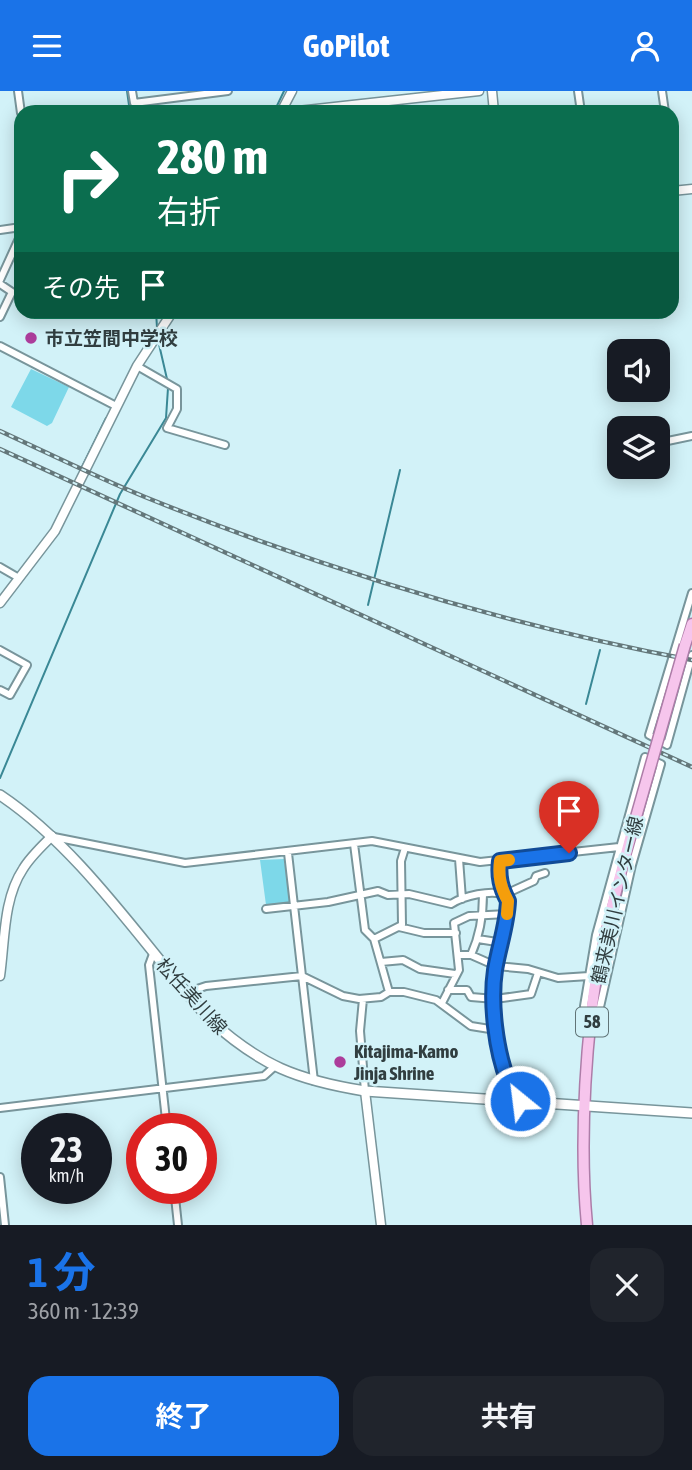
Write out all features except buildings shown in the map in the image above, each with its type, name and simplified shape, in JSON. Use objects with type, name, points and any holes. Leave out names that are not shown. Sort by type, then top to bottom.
[{"type":"main road","name":"鶴来美川インター線","points":[[587,1225],[582,1164],[592,1005],[615,895],[692,624]]},
{"type":"main road","name":"松任美川線","points":[[0,795],[30,815],[52,837],[209,1019],[234,1042],[274,1067],[314,1081],[365,1091],[692,1113]]},
{"type":"street","points":[[132,91],[134,103],[229,91]]},
{"type":"street","points":[[390,105],[479,91]]},
{"type":"street","points":[[0,317],[12,292],[0,282],[14,249]]},
{"type":"street","points":[[0,603],[55,531],[136,366],[168,319]]},
{"type":"street","points":[[0,346],[116,406]]},
{"type":"street","points":[[136,366],[177,389],[177,409],[167,428],[225,445]]},
{"type":"street","points":[[670,441],[692,436]]},
{"type":"street","points":[[0,568],[19,578]]},
{"type":"street","points":[[692,593],[649,735],[667,745],[692,655]]},
{"type":"street","points":[[0,650],[27,665],[9,695],[0,689]]},
{"type":"street","points":[[645,757],[661,764],[632,865],[600,1007],[592,1022],[587,1017],[584,1006],[619,847],[645,757]]},
{"type":"street","points":[[0,976],[8,910],[18,877],[52,837],[185,863],[288,853],[372,841],[480,862],[619,847]]},
{"type":"street","points":[[354,844],[365,930],[374,939],[389,992]]},
{"type":"street","points":[[374,939],[402,925],[401,862],[405,848]]},
{"type":"street","points":[[288,853],[314,1081]]},
{"type":"street","points":[[459,859],[462,899]]},
{"type":"street","points":[[500,861],[507,914],[496,966],[496,1030],[502,1065],[508,1081],[518,1087],[520,1101]]},
{"type":"street","points":[[504,896],[545,873]]},
{"type":"street","points":[[266,909],[328,902],[378,891],[388,895],[402,894],[451,904],[462,899],[498,892],[504,896]]},
{"type":"street","points":[[471,955],[483,916],[483,895]]},
{"type":"street","points":[[442,1003],[459,970],[454,923],[469,916],[507,914]]},
{"type":"street","points":[[398,927],[424,933],[456,933]]},
{"type":"street","points":[[478,939],[503,943]]},
{"type":"street","points":[[153,954],[149,965],[165,1113]]},
{"type":"street","points":[[458,955],[471,955],[496,966],[558,978],[589,976]]},
{"type":"street","points":[[381,962],[403,960],[420,969],[455,974]]},
{"type":"street","points":[[448,990],[463,989],[467,990],[471,997],[495,999],[531,994],[538,973]]},
{"type":"street","points":[[190,998],[197,989],[206,986],[302,976],[343,996],[363,999],[381,997],[389,992],[404,992],[442,1003],[471,1026],[496,1030]]},
{"type":"street","points":[[363,999],[360,1031],[381,1225]]},
{"type":"street","points":[[0,1108],[264,1076],[274,1067]]},
{"type":"street","points":[[0,1177],[5,1225]]},
{"type":"street","points":[[176,1204],[178,1225]]},
{"type":"shaded area","points":[[31,369],[69,387],[52,423],[47,426],[11,407]]},
{"type":"shaded area","points":[[284,859],[290,901],[266,905],[260,860]]},
{"type":"waterway","points":[[127,91],[129,105]]},
{"type":"waterway","points":[[277,105],[284,91]]},
{"type":"waterway","points":[[156,319],[157,328]]},
{"type":"waterway","points":[[158,340],[167,379]]},
{"type":"waterway","points":[[0,778],[120,494],[166,418],[168,388]]},
{"type":"waterway","points":[[81,469],[106,418]]},
{"type":"waterway","points":[[368,605],[400,470]]},
{"type":"waterway","points":[[586,704],[600,650]]},
{"type":"railway","points":[[0,431],[145,497],[346,571],[552,630],[692,660]]},
{"type":"railway","points":[[0,449],[692,767]]},
{"type":"slow traffic","points":[[507,914],[508,901],[502,894],[499,870],[500,861],[509,860]]},
{"type":"place","name":"市立笠間中学校","points":[[31,338]]},
{"type":"place","name":"Kitajima-Kamo Jinja Shrine","points":[[340,1062]]},
{"type":"route","points":[[520,1101],[518,1087],[508,1081],[502,1065],[498,1053],[499,1038],[494,1024],[495,968],[504,939],[508,911],[508,901],[502,894],[500,861],[569,853]]}]
